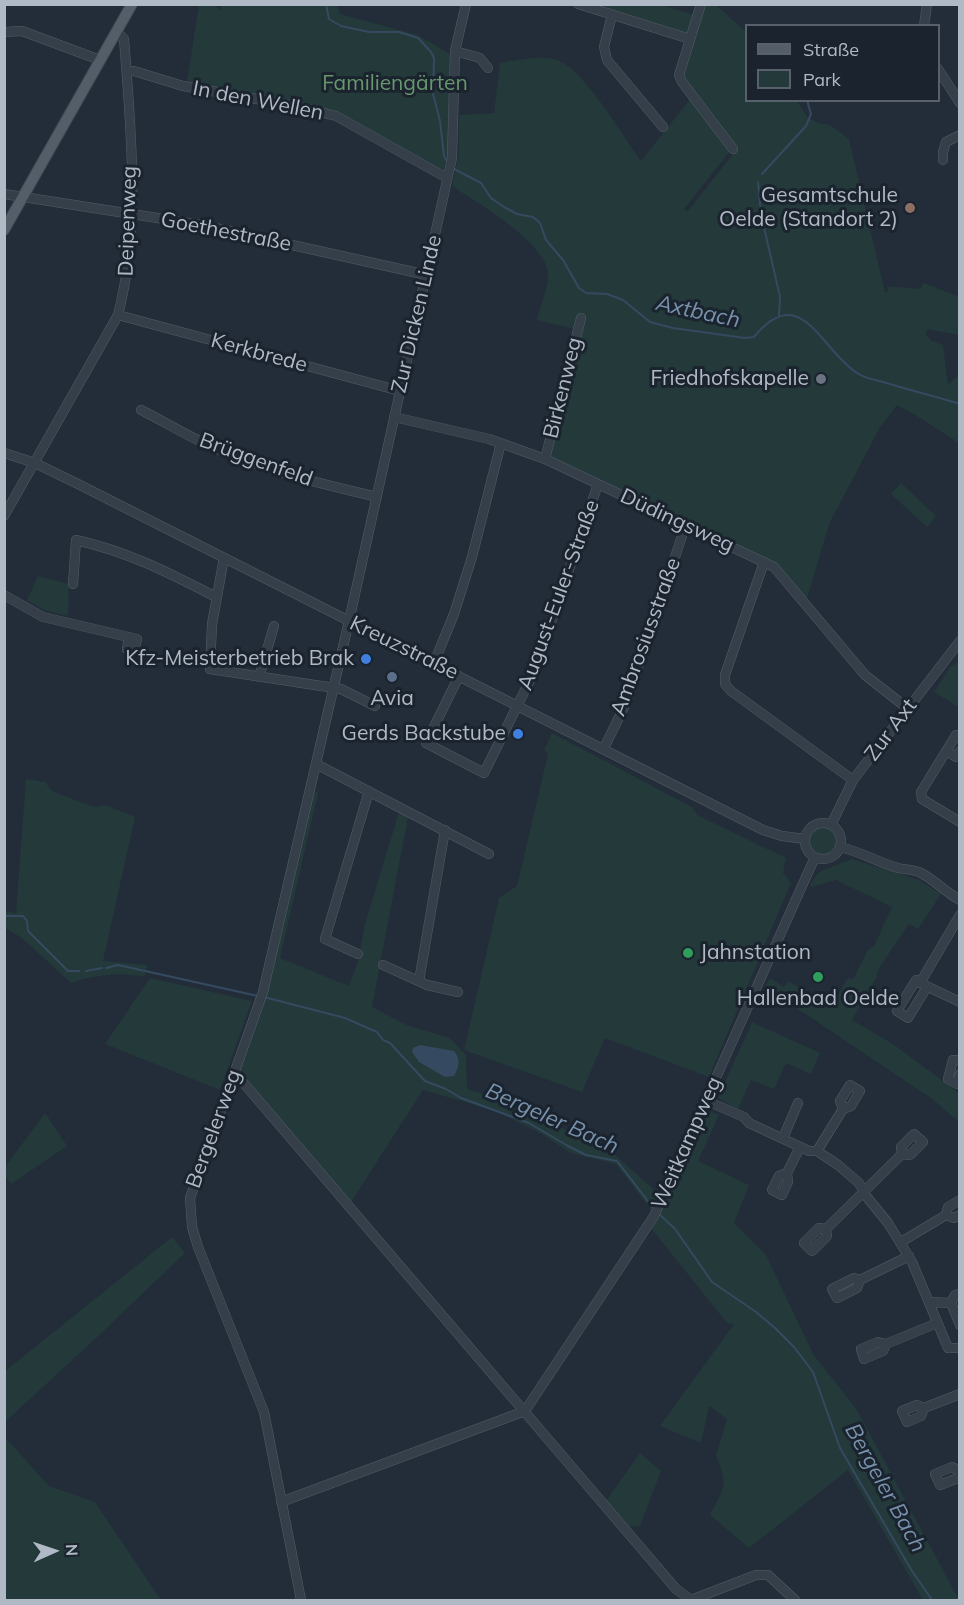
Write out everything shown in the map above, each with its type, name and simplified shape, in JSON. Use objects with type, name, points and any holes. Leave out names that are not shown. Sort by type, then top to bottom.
[{"type":"main road","points":[[4,231],[132,4]]},
{"type":"street","name":"Zur Dicken Linde","points":[[349,621],[452,158],[455,51],[466,4]]},
{"type":"street","points":[[578,4],[690,39]]},
{"type":"street","points":[[701,4],[679,75],[733,149]]},
{"type":"street","points":[[924,24],[927,4]]},
{"type":"street","points":[[612,15],[604,47],[607,60],[663,127]]},
{"type":"street","points":[[4,32],[22,31],[73,48],[100,60]]},
{"type":"street","name":"Deipenweg","points":[[4,516],[118,315],[127,276],[132,214],[127,71],[124,39],[116,31]]},
{"type":"street","points":[[455,51],[480,58],[488,68]]},
{"type":"street","name":"In den Wellen","points":[[127,71],[183,86],[296,106],[336,116],[448,173]]},
{"type":"street","points":[[940,71],[960,103]]},
{"type":"street","points":[[943,160],[946,142],[960,135]]},
{"type":"street","name":"Goethestraße","points":[[4,194],[202,225],[427,275]]},
{"type":"street","name":"Kerkbrede","points":[[118,315],[400,391]]},
{"type":"street","name":"Birkenweg","points":[[545,459],[580,318]]},
{"type":"street","name":"Brüggenfeld","points":[[141,410],[206,444],[242,459],[307,480],[377,497]]},
{"type":"street","name":"Düdingsweg","points":[[394,417],[501,443],[545,459],[764,562],[779,572],[839,647],[865,675],[908,708]]},
{"type":"street","points":[[434,663],[454,614],[501,443]]},
{"type":"street","name":"Kreuzstraße","points":[[4,453],[35,463],[763,830],[782,836],[805,839]]},
{"type":"street","name":"August-Euler-Straße","points":[[459,676],[426,743],[484,773],[519,705],[546,644],[598,484]]},
{"type":"street","name":"Ambrosiusstraße","points":[[604,748],[627,701],[686,524]]},
{"type":"street","points":[[73,584],[76,540],[108,547],[152,564],[216,597]]},
{"type":"street","points":[[224,558],[212,624],[210,669],[341,689],[375,706]]},
{"type":"street","points":[[764,562],[725,675],[725,684],[730,691],[853,780]]},
{"type":"street","points":[[4,595],[43,617],[129,637]]},
{"type":"street","name":"Bergelerweg","points":[[301,1600],[264,1412],[198,1247],[189,1210],[190,1194],[263,992],[349,621]]},
{"type":"street","points":[[259,678],[274,626]]},
{"type":"street","name":"Zur Axt","points":[[831,825],[853,780],[960,641]]},
{"type":"street","points":[[960,738],[956,735],[921,792],[922,799],[960,822]]},
{"type":"street","points":[[946,751],[956,757],[960,751]]},
{"type":"street","points":[[316,764],[489,854]]},
{"type":"street","points":[[358,954],[325,939],[369,791]]},
{"type":"street","points":[[816,825],[831,825],[841,836],[840,847],[833,857],[820,859],[814,857],[807,850],[805,839],[808,831],[816,825]]},
{"type":"street","points":[[419,981],[446,830]]},
{"type":"street","points":[[840,847],[861,852],[871,859],[902,869],[918,871],[960,900]]},
{"type":"street","name":"Weitkampweg","points":[[525,1411],[656,1212],[814,857]]},
{"type":"street","points":[[960,915],[923,985],[960,1002]]},
{"type":"street","points":[[383,965],[427,985],[459,992]]},
{"type":"street","points":[[960,1060],[953,1060],[948,1079],[957,1084],[960,1074]]},
{"type":"street","points":[[234,1076],[241,1080],[676,1589],[687,1598],[695,1599],[756,1575],[768,1575],[795,1600]]},
{"type":"street","points":[[707,1101],[744,1117],[749,1123],[800,1147],[817,1151],[859,1183],[909,1256],[948,1348],[960,1348]]},
{"type":"street","points":[[783,1138],[798,1103]]},
{"type":"street","points":[[817,1151],[843,1109]]},
{"type":"street","points":[[787,1173],[800,1147]]},
{"type":"street","points":[[826,1229],[902,1154]]},
{"type":"street","points":[[901,1242],[946,1215],[948,1207],[960,1200]]},
{"type":"street","points":[[946,1215],[954,1218],[960,1215]]},
{"type":"street","points":[[860,1280],[909,1256]]},
{"type":"street","points":[[951,1303],[956,1295],[960,1294]]},
{"type":"street","points":[[929,1302],[951,1303]]},
{"type":"street","points":[[951,1303],[960,1324]]},
{"type":"street","points":[[886,1344],[938,1323]]},
{"type":"street","points":[[924,1407],[960,1394]]},
{"type":"street","points":[[281,1502],[525,1411]]},
{"type":"green space","name":"Familiengärten","points":[[221,4],[337,5],[340,14],[418,35],[450,54],[449,150],[444,169],[440,169],[337,112],[187,82],[199,5],[215,5],[220,10]]},
{"type":"green space","points":[[605,5],[661,5],[695,15],[688,35],[604,9]]},
{"type":"green space","points":[[703,5],[716,5],[745,31],[745,102],[798,102],[808,118],[830,125],[849,139],[885,292],[889,291],[887,286],[920,289],[924,283],[959,297],[959,335],[927,329],[926,335],[932,341],[943,345],[948,385],[959,375],[959,443],[897,405],[879,429],[829,524],[807,599],[776,563],[549,456],[575,329],[537,320],[548,275],[545,263],[537,250],[509,225],[452,186],[459,153],[459,115],[494,113],[500,63],[546,58],[560,61],[581,78],[604,106],[641,161],[691,98],[730,151],[684,209],[687,212],[737,149],[682,75]]},
{"type":"green space","points":[[901,483],[936,516],[927,527],[891,494]]},
{"type":"green space","points":[[38,576],[69,584],[68,616],[44,610],[27,600]]},
{"type":"green space","points":[[959,661],[959,707],[934,692],[950,667]]},
{"type":"green space","points":[[552,733],[692,807],[697,815],[786,858],[783,873],[791,883],[709,1077],[605,1038],[582,1092],[464,1050],[499,898],[517,886],[548,754],[544,750]]},
{"type":"green space","points":[[26,779],[45,782],[52,791],[93,807],[105,805],[135,817],[103,961],[148,965],[144,977],[107,975],[71,983],[22,938],[5,928],[5,911],[16,913]]},
{"type":"green space","points":[[319,789],[280,958],[349,986],[359,958],[365,924],[399,812],[408,817],[372,1007],[407,1025],[450,1038],[466,1055],[467,1089],[513,1103],[615,1155],[659,1194],[651,1210],[616,1164],[571,1153],[540,1133],[496,1111],[423,1090],[351,1202],[238,1073],[267,993],[313,795]]},
{"type":"green space","points":[[823,827],[833,831],[837,841],[833,851],[823,855],[813,851],[809,841],[813,831]]},
{"type":"green space","points":[[852,859],[919,880],[941,894],[918,929],[909,924],[879,968],[876,978],[852,1020],[893,1044],[959,1093],[959,1122],[931,1098],[765,987],[770,978],[784,987],[788,981],[833,1004],[847,979],[854,978],[868,950],[874,946],[892,907],[836,880],[811,887],[810,884],[819,872]]},
{"type":"green space","points":[[150,978],[252,1001],[220,1090],[105,1044]]},
{"type":"green space","points":[[752,1022],[820,1053],[811,1074],[786,1063],[774,1089],[751,1080],[738,1109],[718,1098]]},
{"type":"green space","points":[[712,1112],[719,1115],[698,1161],[749,1185],[734,1223],[766,1255],[813,1354],[857,1410],[959,1600],[923,1600],[848,1470],[749,1548],[710,1515],[723,1486],[723,1474],[716,1456],[727,1419],[709,1406],[701,1443],[660,1426],[734,1324],[727,1323],[651,1228],[670,1194],[705,1114]]},
{"type":"green space","points":[[45,1113],[67,1146],[11,1184],[5,1175],[5,1167]]},
{"type":"green space","points":[[172,1237],[185,1253],[5,1422],[5,1371]]},
{"type":"green space","points":[[5,1437],[49,1486],[95,1502],[161,1600],[5,1600]]},
{"type":"green space","points":[[640,1453],[661,1471],[640,1526],[630,1527],[606,1501]]},
{"type":"water","points":[[420,1045],[454,1051],[458,1057],[458,1063],[454,1076],[445,1077],[419,1062],[412,1052],[413,1048]]},
{"type":"waterway","name":"Axtbach","points":[[326,4],[329,19],[341,26],[369,32],[399,32],[418,38],[431,52],[434,58],[433,94],[440,121],[444,156],[448,163]]},
{"type":"waterway","points":[[762,174],[806,126],[811,114],[808,102]]},
{"type":"waterway","name":"Axtbach","points":[[454,169],[481,183],[491,198],[504,207],[517,214],[533,217],[540,223],[546,240],[563,260],[579,288],[586,293],[607,294],[623,300],[650,322],[673,328],[745,338],[754,337],[770,321],[785,315],[797,317],[821,336],[844,362],[860,375],[960,404]]},
{"type":"waterway","points":[[758,182],[761,214],[780,297],[779,315]]},
{"type":"waterway","name":"Bergeler Bach","points":[[4,916],[23,916],[27,921],[28,931],[68,971],[79,971]]},
{"type":"waterway","name":"Bergeler Bach","points":[[106,968],[118,965],[258,996]]},
{"type":"waterway","name":"Bergeler Bach","points":[[86,971],[102,968]]},
{"type":"waterway","name":"Bergeler Bach","points":[[264,997],[345,1018],[377,1032],[425,1081],[461,1098],[529,1123],[586,1155],[617,1161],[654,1209]]},
{"type":"waterway","name":"Bergeler Bach","points":[[658,1213],[675,1229],[712,1282],[775,1328],[794,1347],[813,1372],[840,1448],[912,1571],[932,1600]]},
{"type":"place","name":"Gesamtschule Oelde (Standort 2)","points":[[910,208]]},
{"type":"place","name":"Friedhofskapelle","points":[[821,379]]},
{"type":"place","name":"Kfz-Meisterbetrieb Brak","points":[[366,659]]},
{"type":"place","name":"Avia","points":[[392,677]]},
{"type":"place","name":"Gerds Backstube","points":[[518,734]]},
{"type":"place","name":"Jahnstation","points":[[688,953]]},
{"type":"place","name":"Hallenbad Oelde","points":[[818,977]]}]
